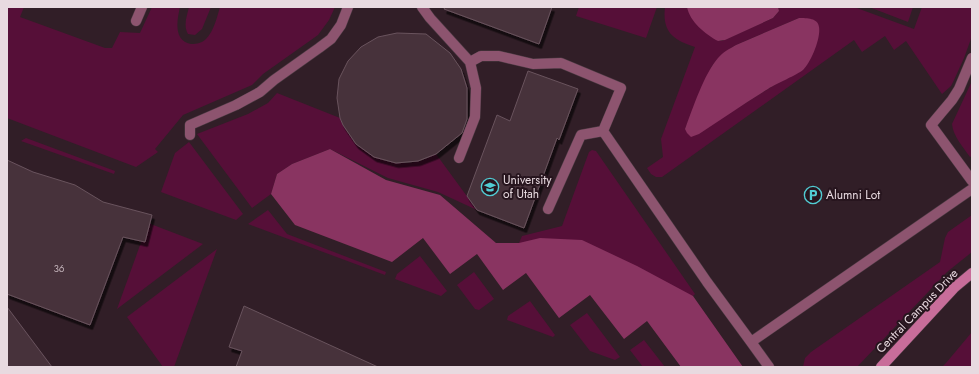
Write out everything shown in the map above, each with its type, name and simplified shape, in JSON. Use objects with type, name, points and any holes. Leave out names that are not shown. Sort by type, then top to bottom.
[{"type":"street","name":"Central Campus Drive","points":[[881,367],[954,288],[972,273]]},
{"type":"lane","points":[[136,21],[142,7]]},
{"type":"lane","points":[[190,135],[190,125],[236,105],[260,92],[274,80],[331,39],[341,25],[348,7]]},
{"type":"lane","points":[[422,7],[430,18],[470,62],[476,88],[475,117],[459,158]]},
{"type":"lane","points":[[470,62],[481,56],[498,56],[534,64],[561,63],[621,88],[603,131]]},
{"type":"lane","points":[[972,58],[959,89],[952,100],[931,124],[972,181]]},
{"type":"lane","points":[[548,209],[581,135],[603,131]]},
{"type":"lane","points":[[603,131],[702,276],[769,367]]},
{"type":"lane","points":[[750,342],[972,189]]},
{"type":"shaded area","points":[[7,7],[24,7],[20,17],[105,48],[112,48],[120,32],[140,33],[152,7],[180,7],[177,24],[179,34],[181,39],[191,44],[201,42],[209,36],[215,24],[220,7],[335,7],[329,20],[318,35],[263,74],[252,85],[183,115],[155,149],[158,152],[136,167],[7,118]]},
{"type":"shaded area","points":[[189,7],[211,7],[202,29],[195,35],[188,34],[186,27]]},
{"type":"shaded area","points":[[579,7],[657,7],[646,38],[576,16]]},
{"type":"shaded area","points":[[665,7],[687,7],[718,41],[722,41],[773,18],[779,11],[778,7],[854,7],[914,29],[922,7],[972,7],[972,36],[951,86],[942,94],[906,41],[894,50],[885,36],[862,52],[854,40],[662,177],[656,177],[651,174],[647,168],[663,157],[661,139],[695,47],[675,38],[671,34],[665,23]],"holes":[[[799,18],[803,70],[781,81],[736,109],[685,129],[712,66],[723,54],[736,45]]]},
{"type":"shaded area","points":[[687,7],[778,7],[779,11],[773,18],[725,40],[718,41],[708,35],[695,23],[691,18]]},
{"type":"shaded area","points":[[869,7],[913,7],[908,22]]},
{"type":"shaded area","points":[[799,18],[809,18],[814,20],[817,22],[819,27],[815,50],[803,70],[772,87],[699,134],[691,137],[685,129],[708,73],[718,58],[724,52],[736,45]]},
{"type":"shaded area","points":[[972,81],[972,156],[970,157],[956,137],[952,124]]},
{"type":"shaded area","points":[[277,93],[340,118],[345,129],[361,148],[382,160],[406,163],[421,160],[436,154],[477,210],[438,192],[388,178],[330,149],[292,164],[277,174],[271,194],[252,208],[197,134],[248,114],[268,103]]},
{"type":"shaded area","points":[[26,138],[115,171],[114,174],[21,141]]},
{"type":"shaded area","points":[[189,142],[243,214],[236,220],[161,192],[175,153]]},
{"type":"shaded area","points":[[330,149],[386,180],[440,195],[496,243],[519,243],[540,238],[582,240],[637,266],[693,296],[743,367],[681,367],[647,321],[624,339],[590,295],[559,318],[526,273],[503,290],[477,254],[450,274],[423,238],[392,262],[295,225],[271,194],[277,174],[292,164]]},
{"type":"shaded area","points":[[592,150],[596,151],[695,294],[693,296],[519,243],[522,236],[562,226],[589,152]]},
{"type":"shaded area","points":[[268,210],[287,234],[386,272],[385,275],[248,224]]},
{"type":"shaded area","points":[[972,215],[972,252],[947,272],[857,367],[803,367],[805,358],[811,352],[940,262],[945,238],[948,232]]},
{"type":"shaded area","points":[[148,223],[203,244],[117,309]]},
{"type":"shaded area","points":[[217,249],[174,367],[163,367],[127,317]]},
{"type":"shaded area","points":[[420,256],[447,291],[441,296],[395,279],[397,274]]},
{"type":"shaded area","points":[[474,272],[494,299],[479,310],[475,309],[457,285]]},
{"type":"shaded area","points":[[530,301],[555,335],[553,337],[507,320],[508,316]]},
{"type":"shaded area","points":[[587,313],[620,357],[615,360],[590,351],[570,325]]},
{"type":"shaded area","points":[[972,332],[972,367],[942,367],[946,363]]},
{"type":"shaded area","points":[[644,340],[665,367],[643,367],[630,350]]},
{"type":"building","points":[[445,7],[552,7],[539,44],[444,9]]},
{"type":"building","points":[[397,33],[426,34],[450,53],[461,69],[467,88],[467,119],[462,133],[436,154],[418,161],[396,163],[374,157],[356,144],[340,118],[337,98],[339,79],[348,61],[361,47],[378,37]]},
{"type":"building","points":[[528,71],[578,89],[559,140],[557,138],[524,228],[477,210],[467,196],[497,115],[510,121]]},
{"type":"building","points":[[7,160],[33,172],[75,185],[103,202],[152,215],[145,242],[123,237],[90,325],[7,294]]},
{"type":"building","points":[[244,306],[378,367],[236,367],[242,351],[229,347]]},
{"type":"building","points":[[7,307],[52,367],[7,367]]},
{"type":"place","name":"University of Utah","points":[[490,187]]},
{"type":"place","name":"Alumni Lot","points":[[813,195]]}]
